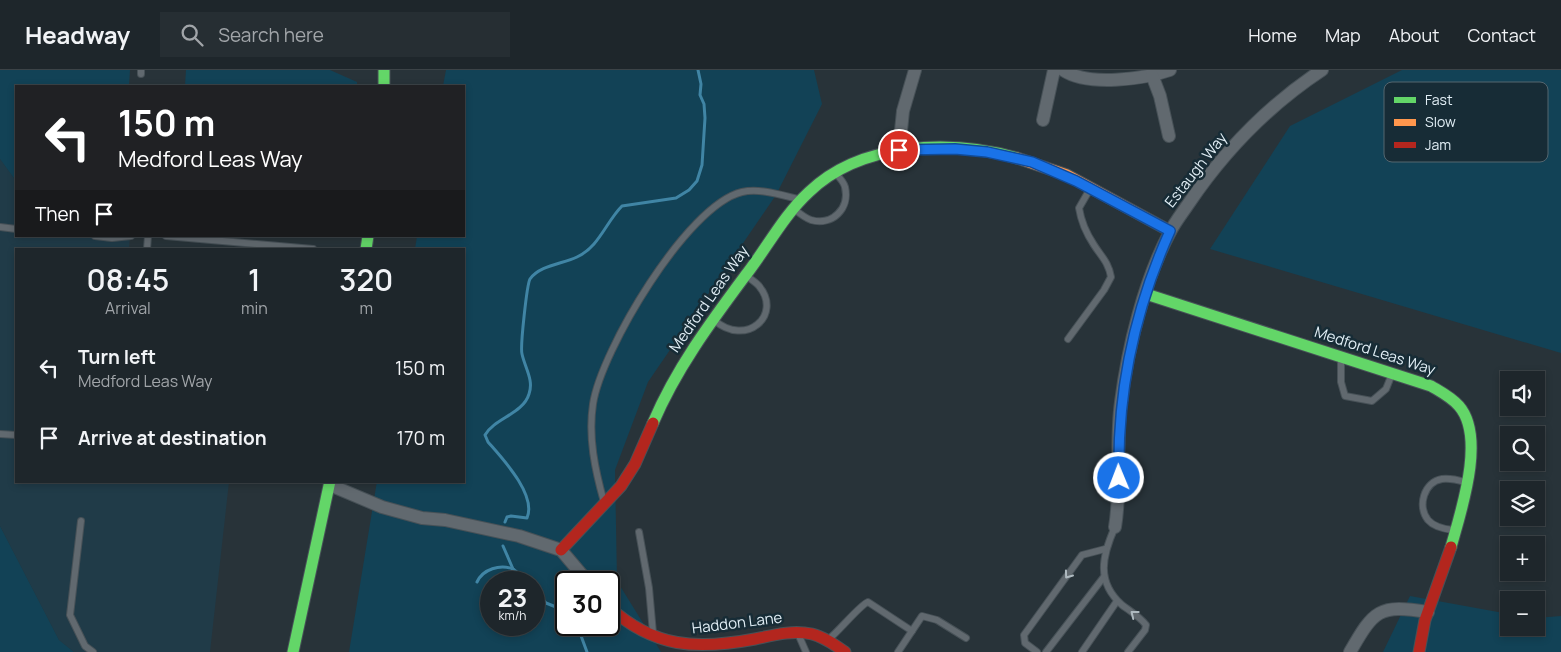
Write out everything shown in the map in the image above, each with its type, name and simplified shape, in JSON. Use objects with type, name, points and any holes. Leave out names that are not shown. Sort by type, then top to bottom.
[{"type":"main road","points":[[384,70],[384,85]]},
{"type":"main road","name":"Medford Leas Way","points":[[561,550],[604,505],[627,477],[642,450],[676,375],[713,320],[794,209],[820,182],[836,173],[872,156],[899,150],[955,149],[1002,155],[1032,162],[1090,188],[1170,231]]},
{"type":"main road","name":"Medford Leas Way","points":[[1146,294],[1393,373],[1442,391],[1461,408],[1467,418],[1473,443],[1455,530],[1445,566],[1428,612],[1420,640],[1419,652]]},
{"type":"main road","points":[[293,652],[326,483]]},
{"type":"main road","name":"Haddon Lane","points":[[620,617],[631,626],[653,637],[676,644],[709,645],[798,632],[822,637],[845,652]]},
{"type":"street","points":[[899,150],[903,111],[915,70]]},
{"type":"street","points":[[1043,120],[1054,70]]},
{"type":"street","points":[[1063,70],[1078,76],[1101,79],[1131,79],[1170,70]]},
{"type":"street","name":"Estaugh Way","points":[[1115,528],[1118,496],[1120,404],[1132,345],[1159,255],[1170,231],[1201,185],[1238,140],[1278,102],[1322,70]]},
{"type":"street","points":[[1152,75],[1160,96],[1169,136]]},
{"type":"street","points":[[328,483],[382,507],[422,518],[445,520],[519,536],[561,550],[579,571]]},
{"type":"street","points":[[1350,652],[1367,624],[1383,611],[1401,607],[1428,612]]},
{"type":"lane","points":[[794,209],[809,220],[823,222],[837,217],[844,206],[845,186],[836,173]]},
{"type":"lane","points":[[1068,339],[1111,277],[1107,263],[1094,245],[1082,222],[1079,208],[1090,188]]},
{"type":"lane","points":[[604,505],[596,473],[591,433],[593,403],[621,330],[670,253],[699,221],[724,201],[742,192],[759,191],[802,200]]},
{"type":"lane","points":[[0,227],[15,229]]},
{"type":"lane","points":[[104,237],[122,237]]},
{"type":"lane","points":[[177,237],[301,248]]},
{"type":"lane","points":[[713,320],[722,328],[742,332],[755,326],[765,316],[767,305],[760,287],[746,275]]},
{"type":"lane","points":[[1341,357],[1341,382],[1345,396],[1372,401],[1386,390],[1393,373]]},
{"type":"lane","points":[[0,434],[15,435]]},
{"type":"lane","points":[[1455,530],[1435,526],[1427,519],[1424,499],[1426,490],[1432,483],[1441,479],[1466,482]]},
{"type":"lane","points":[[81,521],[70,615],[85,646],[92,652]]},
{"type":"lane","points":[[1046,652],[1103,578],[1105,549],[1115,528]]},
{"type":"lane","points":[[639,532],[649,588],[653,637]]},
{"type":"lane","points":[[1037,652],[1025,643],[1024,635],[1082,555],[1105,549]]},
{"type":"lane","points":[[1103,578],[1117,601],[1146,625],[1128,652]]},
{"type":"lane","points":[[1082,652],[1117,601]]},
{"type":"lane","points":[[828,641],[847,623],[863,603],[868,602],[912,631]]},
{"type":"lane","points":[[898,652],[922,616],[938,620],[966,638]]},
{"type":"lane","points":[[798,632],[806,652]]},
{"type":"shaded area","points":[[0,70],[130,70],[129,85],[15,85],[15,180],[0,159]]},
{"type":"shaded area","points":[[186,70],[330,70],[357,82],[357,85],[185,85]]},
{"type":"shaded area","points":[[446,70],[814,70],[822,104],[776,195],[648,382],[615,470],[617,571],[555,571],[555,636],[620,636],[620,586],[661,652],[349,652],[377,483],[465,483],[465,248],[415,248],[417,237],[465,237],[465,85],[443,85]]},
{"type":"shaded area","points":[[1402,70],[1561,70],[1561,353],[1210,249],[1290,126]]},
{"type":"shaded area","points":[[0,159],[15,180],[15,237],[130,237],[129,248],[15,248],[15,483],[229,483],[210,652],[74,652],[59,640],[0,526]]},
{"type":"shaded area","points":[[0,526],[59,640],[74,652],[0,652]]},
{"type":"shaded area","points":[[1410,596],[1500,612],[1500,636],[1545,636],[1545,617],[1561,616],[1561,652],[1383,652]]},
{"type":"waterway","points":[[505,522],[507,517],[511,516],[527,518],[529,509],[527,499],[516,477],[488,442],[485,435],[495,424],[521,406],[529,394],[530,379],[523,359],[522,349],[530,279],[534,274],[546,268],[585,253],[597,241],[622,206],[676,198],[689,190],[697,181],[702,165],[705,118],[704,104],[700,95],[701,84],[698,70]]},
{"type":"waterway","points":[[503,546],[515,571]]},
{"type":"waterway","points":[[477,582],[483,574],[497,567],[513,569]]},
{"type":"waterway","points":[[545,602],[555,607]]},
{"type":"waterway","points":[[581,636],[587,652]]},
{"type":"traffic: fast","points":[[384,70],[384,85]]},
{"type":"traffic: fast","points":[[653,423],[683,365],[719,311],[791,211],[809,192],[830,175],[854,163],[880,154],[907,149],[935,147],[964,148],[1017,158]]},
{"type":"traffic: fast","points":[[366,248],[368,237]]},
{"type":"traffic: fast","points":[[1146,294],[1431,386],[1453,400],[1467,419],[1471,436],[1471,455],[1465,495],[1451,547]]},
{"type":"traffic: fast","points":[[293,652],[330,483]]},
{"type":"traffic: slow","points":[[1017,158],[1067,175],[1170,231]]},
{"type":"traffic: jam","points":[[561,550],[621,486],[635,464],[653,423]]},
{"type":"traffic: jam","points":[[1419,652],[1425,620],[1451,547]]},
{"type":"traffic: jam","points":[[620,616],[643,631],[660,638],[695,645],[805,633],[821,637],[845,652]]},
{"type":"route","points":[[899,150],[926,148],[955,149],[987,152],[1032,162],[1059,172],[1170,231],[1159,255],[1138,319],[1126,371],[1120,404],[1118,434],[1119,478]]}]
